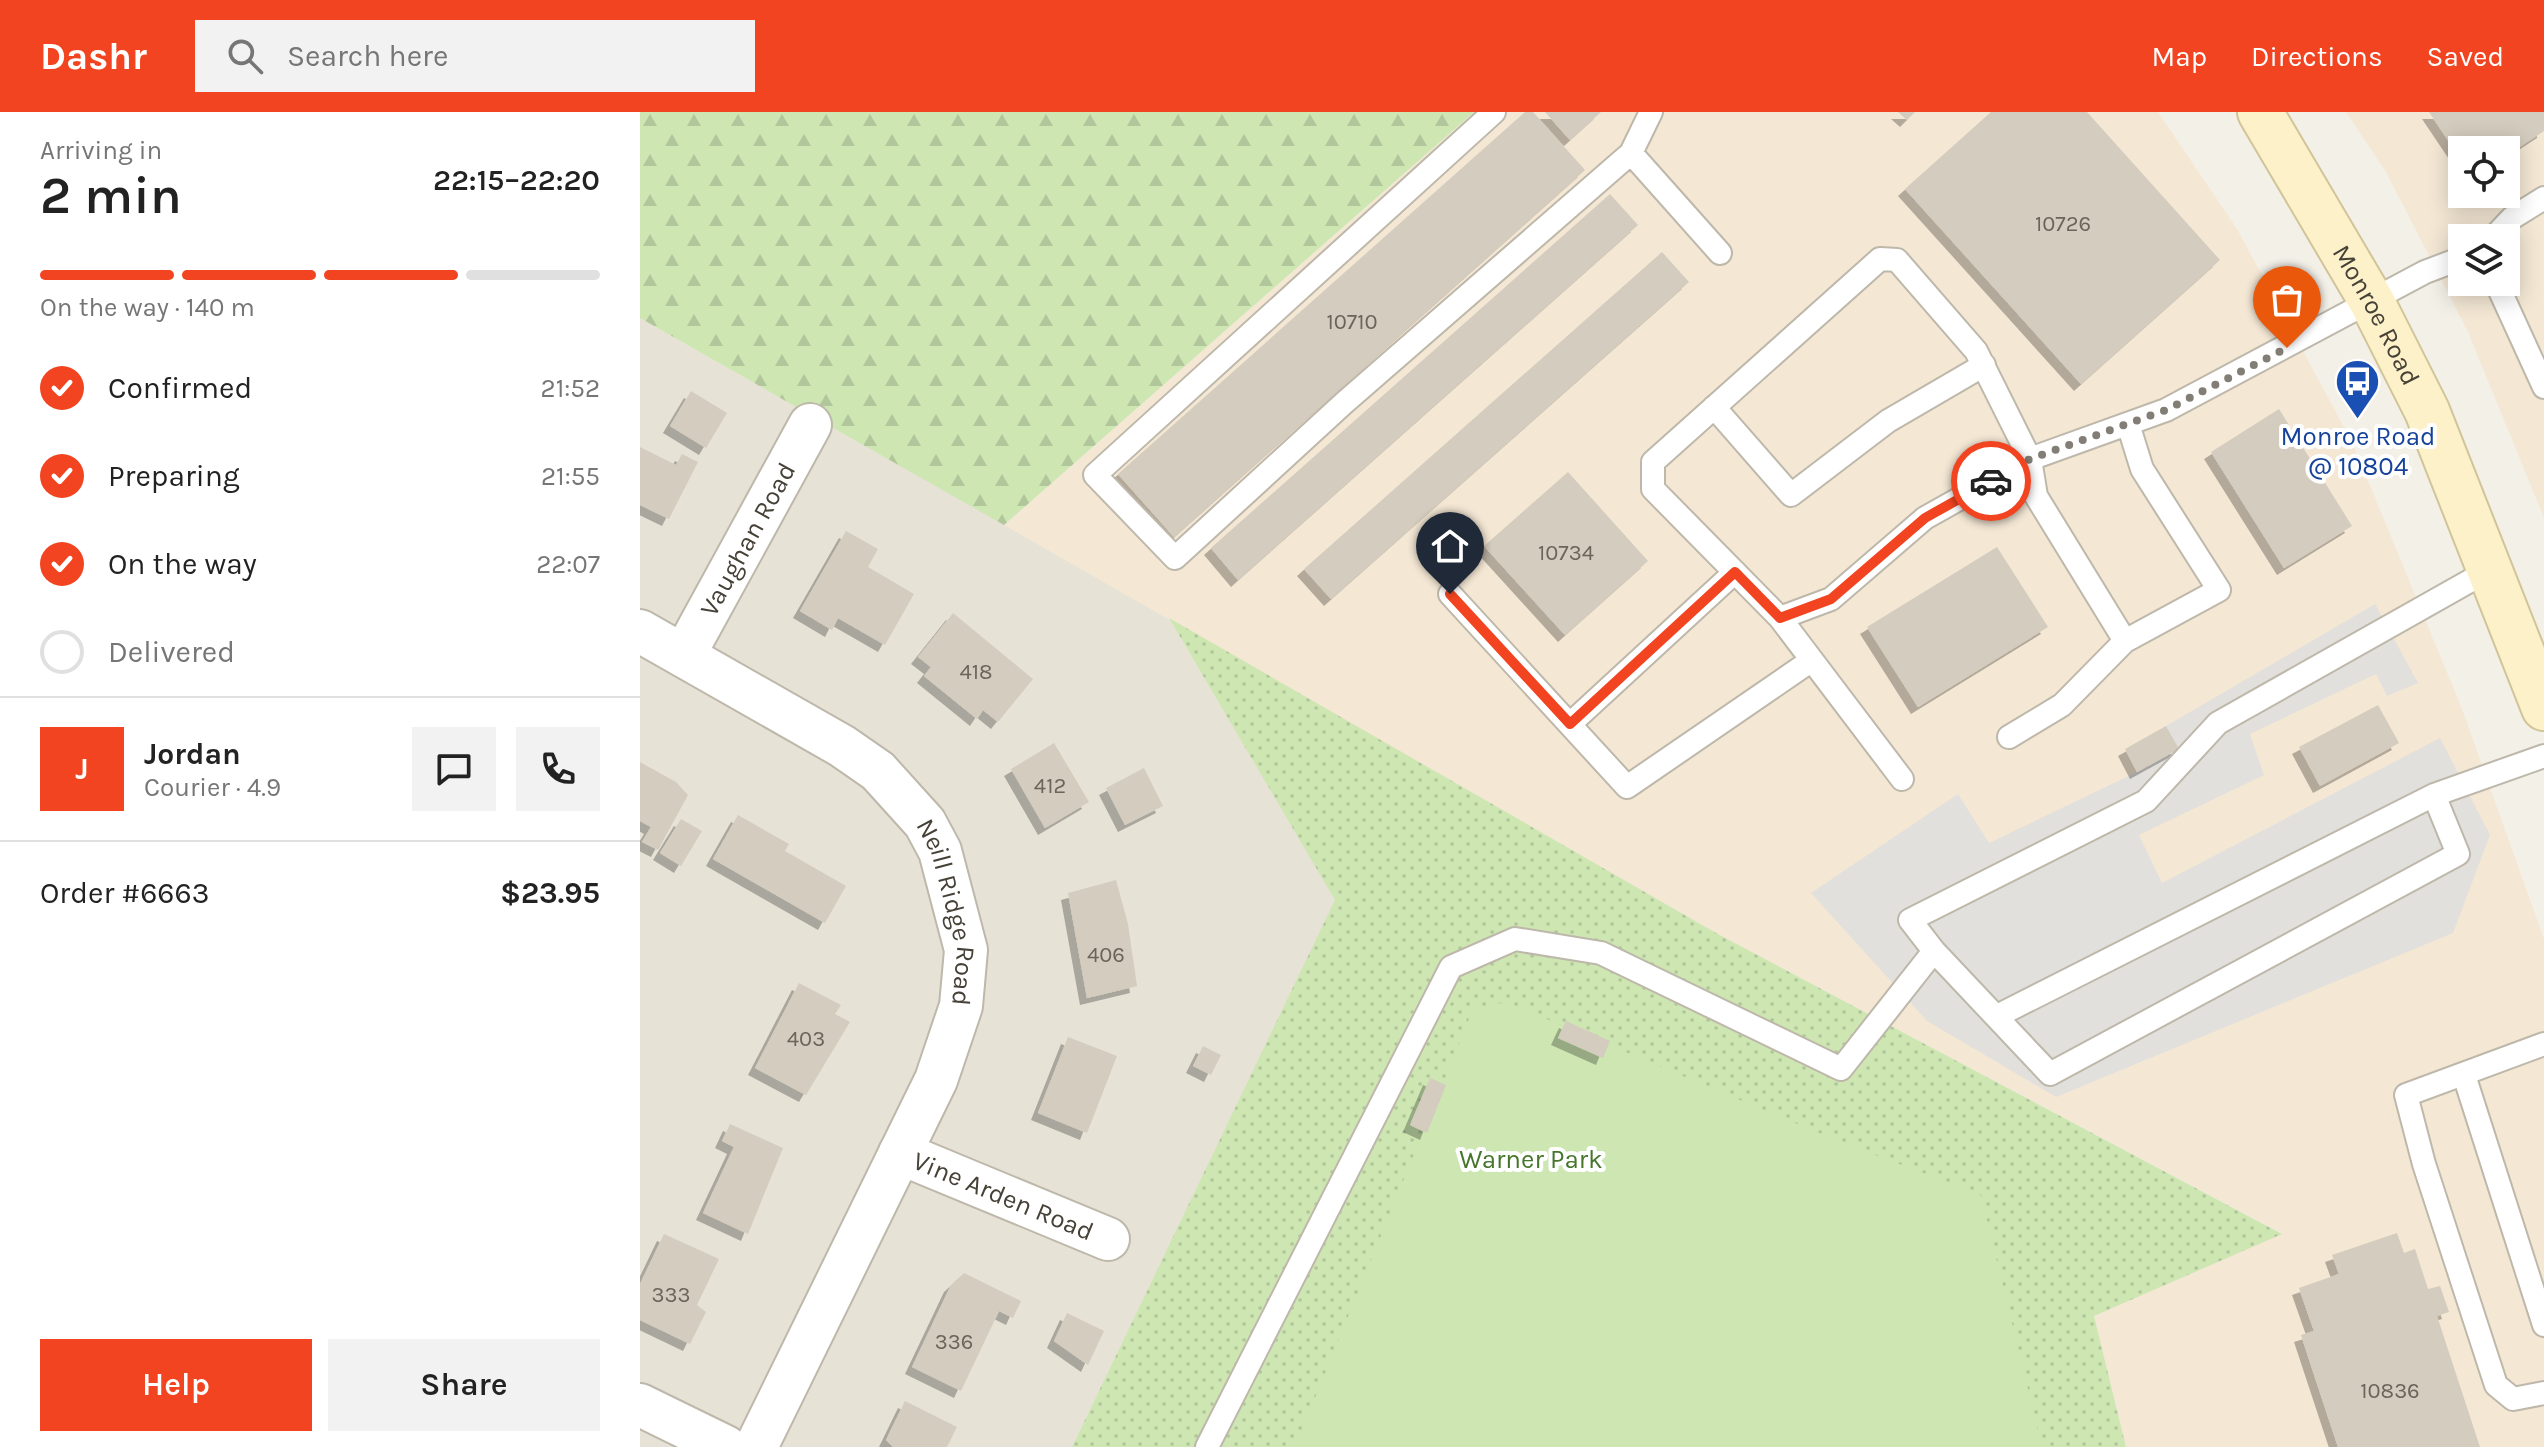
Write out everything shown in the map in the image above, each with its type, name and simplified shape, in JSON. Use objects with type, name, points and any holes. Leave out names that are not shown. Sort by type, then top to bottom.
[{"type":"main road","name":"Monroe Road","points":[[2260,112],[2372,302],[2427,411],[2544,708]]},
{"type":"street","name":"Vaughan Road","points":[[684,655],[810,425]]},
{"type":"street","name":"Neill Ridge Road","points":[[640,631],[878,771],[925,823],[940,851],[966,950],[961,1006],[936,1080],[756,1447]]},
{"type":"street","name":"Vine Arden Road","points":[[900,1153],[1108,1239]]},
{"type":"street","points":[[640,1405],[726,1447]]},
{"type":"lane","points":[[1494,112],[1095,475],[1175,558],[1344,403],[1631,153],[1651,112]]},
{"type":"lane","points":[[1631,153],[1720,253]]},
{"type":"lane","points":[[2506,224],[2544,198]]},
{"type":"lane","points":[[1902,779],[1780,618],[1653,489],[1653,462],[1880,259],[1897,260],[1976,351],[2030,459],[2036,496],[2125,641]]},
{"type":"lane","points":[[1780,618],[1831,599],[1925,518],[2030,459],[2166,410],[2425,272],[2448,263]]},
{"type":"lane","points":[[2502,296],[2544,387]]},
{"type":"lane","points":[[1714,407],[1791,495],[1888,421],[1984,365]]},
{"type":"lane","points":[[2009,737],[2062,705],[2125,641],[2219,590],[2142,469],[2128,424]]},
{"type":"lane","points":[[2434,795],[2458,854],[2050,1074],[1934,951],[1910,920],[2146,801],[2218,723],[2491,569]]},
{"type":"lane","points":[[1570,724],[1735,572]]},
{"type":"lane","points":[[1450,594],[1627,787],[1812,660]]},
{"type":"lane","points":[[1997,1016],[2434,795],[2544,756]]},
{"type":"lane","points":[[1207,1447],[1451,967],[1515,939],[1601,953],[1841,1069],[1934,951]]},
{"type":"lane","points":[[2544,1044],[2406,1095],[2424,1164],[2496,1385],[2513,1399],[2544,1393]]},
{"type":"lane","points":[[2464,1075],[2544,1325]]},
{"type":"shaded area","points":[[1474,112],[2158,112],[2237,229],[2352,442],[2462,709],[2544,939],[2544,1447],[2126,1447],[2094,1316],[2281,1233],[1716,933],[1004,525]]},
{"type":"shaded area","points":[[2346,112],[2544,112],[2544,518],[2468,332],[2450,296],[2520,296],[2520,224],[2448,224],[2448,293],[2386,172]]},
{"type":"shaded area","points":[[640,318],[1169,618],[1336,900],[1072,1447],[640,1447]]},
{"type":"shaded area","points":[[2375,604],[2418,683],[2387,696],[2376,674],[2250,734],[2264,775],[2139,835],[2162,883],[2440,738],[2490,835],[2453,933],[2056,1097],[1927,1021],[1811,893],[1958,794],[1989,843],[2137,772],[2178,749],[2166,726]]},
{"type":"green space","points":[[640,112],[1474,112],[1004,525],[640,318]]},
{"type":"green space","name":"Warner Park","points":[[1169,618],[1716,933],[2282,1234],[2094,1316],[2126,1447],[1072,1447],[1335,900]]},
{"type":"green space","points":[[1506,1002],[1831,1138],[1981,1195],[2042,1447],[1295,1447],[1473,1009]]},
{"type":"building","points":[[1525,112],[1533,112],[1585,170],[1174,537],[1118,474]]},
{"type":"building","points":[[1545,112],[1601,112],[1570,140]]},
{"type":"building","points":[[1898,112],[1915,112],[1907,120]]},
{"type":"building","points":[[1991,112],[2087,112],[2220,260],[2081,384],[1905,189]]},
{"type":"building","points":[[2429,112],[2544,112],[2544,131],[2520,147],[2520,136],[2448,136],[2448,140]]},
{"type":"building","points":[[1610,194],[1638,225],[1238,580],[1211,548]]},
{"type":"building","points":[[1662,252],[1689,282],[1331,599],[1304,569]]},
{"type":"building","points":[[691,391],[727,413],[706,448],[670,426]]},
{"type":"building","points":[[2279,409],[2352,526],[2284,568],[2211,452]]},
{"type":"building","points":[[640,447],[676,465],[682,454],[698,462],[669,519],[640,505]]},
{"type":"building","points":[[1568,472],[1648,561],[1565,635],[1484,546]]},
{"type":"building","points":[[846,531],[878,549],[868,567],[914,594],[885,645],[838,618],[832,630],[800,611]]},
{"type":"building","points":[[1997,547],[2048,627],[1918,707],[1867,627]]},
{"type":"building","points":[[953,613],[1033,679],[998,722],[983,710],[977,719],[924,676],[931,667],[918,657]]},
{"type":"building","points":[[2378,705],[2399,743],[2320,786],[2299,747]]},
{"type":"building","points":[[2166,726],[2179,749],[2137,772],[2125,749]]},
{"type":"building","points":[[1054,743],[1089,802],[1045,828],[1011,769]]},
{"type":"building","points":[[640,762],[676,782],[688,795],[658,850],[642,842],[651,827],[640,821]]},
{"type":"building","points":[[1144,768],[1163,806],[1125,825],[1106,788]]},
{"type":"building","points":[[738,815],[789,844],[785,851],[846,886],[825,923],[713,859]]},
{"type":"building","points":[[681,819],[702,831],[681,866],[660,853]]},
{"type":"building","points":[[1116,880],[1128,924],[1137,986],[1087,998],[1068,893]]},
{"type":"building","points":[[799,983],[841,1005],[835,1014],[850,1022],[806,1095],[755,1068]]},
{"type":"building","points":[[1566,1021],[1610,1041],[1603,1058],[1558,1038]]},
{"type":"building","points":[[1068,1037],[1117,1056],[1087,1133],[1038,1113]]},
{"type":"building","points":[[1203,1046],[1221,1055],[1211,1075],[1193,1066]]},
{"type":"building","points":[[1430,1078],[1446,1085],[1427,1133],[1410,1125]]},
{"type":"building","points":[[730,1124],[783,1148],[748,1234],[703,1213],[734,1147],[722,1141]]},
{"type":"building","points":[[2397,1233],[2404,1253],[2415,1249],[2428,1289],[2440,1286],[2449,1312],[2437,1316],[2480,1447],[2338,1447],[2301,1335],[2314,1331],[2299,1288],[2339,1274],[2332,1255]]},
{"type":"building","points":[[664,1234],[719,1259],[697,1305],[706,1312],[690,1344],[640,1320],[640,1284]]},
{"type":"building","points":[[964,1273],[1021,1301],[1013,1318],[999,1311],[961,1391],[912,1367],[951,1285]]},
{"type":"building","points":[[1067,1313],[1104,1331],[1088,1365],[1054,1341]]},
{"type":"building","points":[[905,1401],[957,1427],[947,1447],[893,1447],[886,1440]]},
{"type":"way so far","points":[[1991,481],[2030,459],[2166,410],[2287,348]]},
{"type":"place","name":"Monroe Road @ 10804","points":[[2358,420]]},
{"type":"route","points":[[1450,594],[1570,724],[1735,572],[1780,618],[1831,599],[1925,518],[1991,481]]}]
